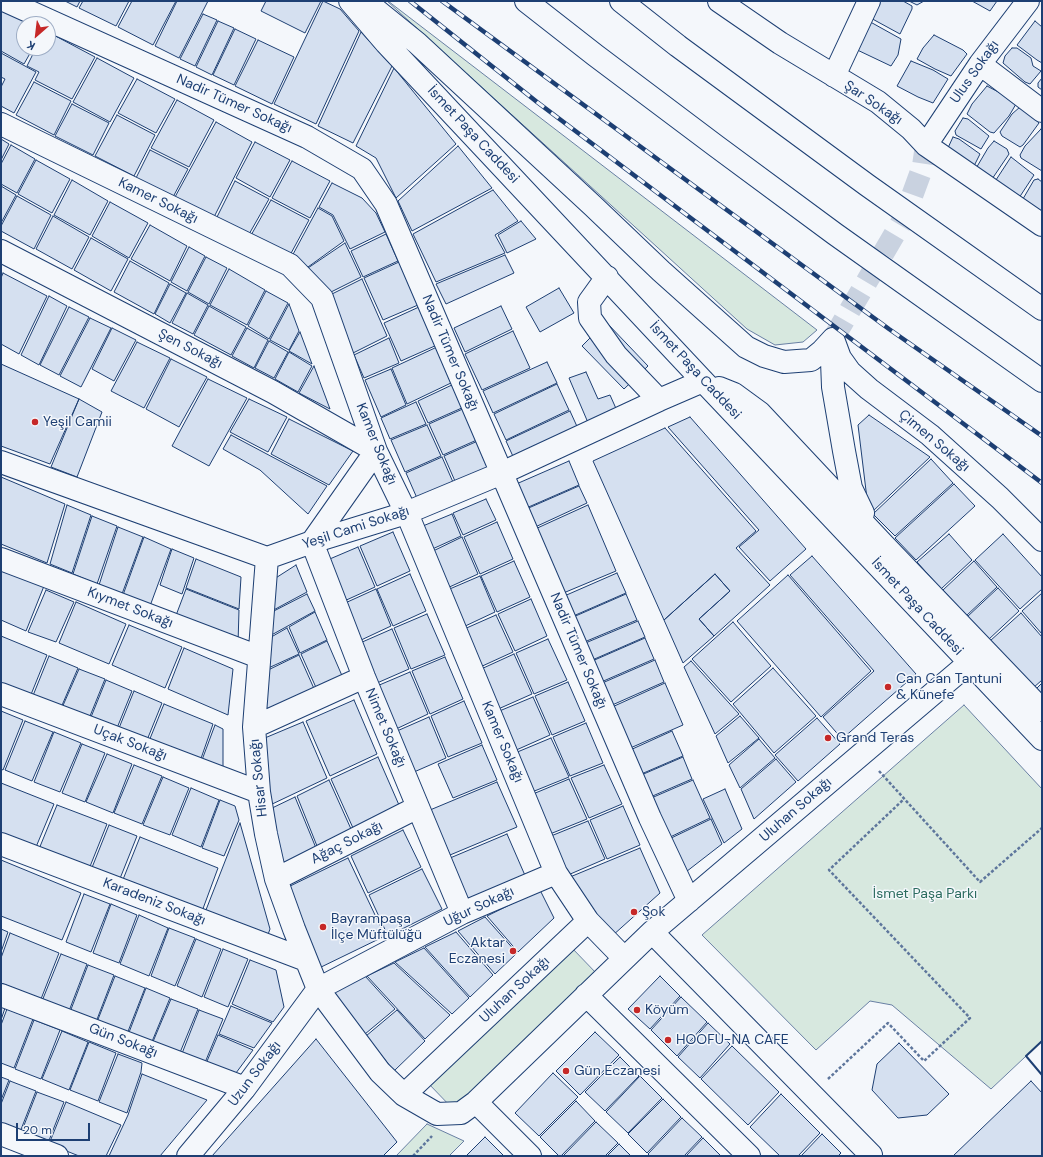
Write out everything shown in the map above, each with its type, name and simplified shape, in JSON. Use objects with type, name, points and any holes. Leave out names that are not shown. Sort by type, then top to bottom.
[{"type":"main road","name":"Nadir Tümer Sokağı","points":[[6,1],[307,136],[362,170],[386,204],[650,818],[689,901]]},
{"type":"main road","name":"İsmet Paşa Caddesi","points":[[350,1],[386,43],[1042,739]]},
{"type":"main road","points":[[365,1],[417,44],[593,206],[661,271],[746,347],[764,356],[784,362],[811,360],[822,351],[833,338]]},
{"type":"main road","points":[[526,1],[595,55],[835,234],[1042,381]]},
{"type":"main road","points":[[621,1],[678,46],[867,186],[1042,309]]},
{"type":"main road","name":"Şar Sokağı","points":[[719,1],[780,43],[878,102],[911,129],[926,145],[1042,225]]},
{"type":"main road","points":[[834,76],[869,1]]},
{"type":"main road","name":"Ulus Sokağı","points":[[926,145],[980,64],[1028,1]]},
{"type":"main road","points":[[980,64],[1042,111]]},
{"type":"main road","name":"Kamer Sokağı","points":[[1,124],[290,265],[322,298],[376,451],[406,513],[556,873],[588,921]]},
{"type":"main road","name":"Şen Sokağı","points":[[1,251],[273,392],[376,451]]},
{"type":"main road","points":[[607,277],[589,302],[590,318],[616,355],[659,400]]},
{"type":"main road","points":[[833,338],[833,387],[851,488],[859,507],[882,543]]},
{"type":"main road","name":"Çimen Sokağı","points":[[833,338],[840,358],[850,372],[869,389],[930,435],[1000,498],[1042,540]]},
{"type":"main road","name":"Yeşil Cami Sokağı","points":[[267,558],[312,542],[406,513],[502,473],[703,381]]},
{"type":"main road","points":[[703,381],[734,394],[760,413],[882,543]]},
{"type":"main road","points":[[312,542],[376,451]]},
{"type":"main road","points":[[1,462],[267,558]]},
{"type":"main road","name":"Nimet Sokağı","points":[[312,542],[364,677],[462,913]]},
{"type":"main road","name":"İsmet Paşa Caddesi","points":[[882,543],[1042,710]]},
{"type":"main road","name":"Kıymet Sokağı","points":[[1,558],[259,657]]},
{"type":"main road","name":"Hisar Sokağı","points":[[267,558],[254,727],[259,792],[276,879],[318,989]]},
{"type":"main road","name":"Uluhan Sokağı","points":[[318,989],[380,1072],[404,1095],[437,1114],[461,1113],[476,1102],[652,932],[969,663]]},
{"type":"main road","points":[[254,727],[364,677]]},
{"type":"main road","name":"Uçak Sokağı","points":[[1,694],[259,792]]},
{"type":"main road","name":"Ağaç Sokağı","points":[[276,879],[418,807]]},
{"type":"main road","name":"Karadeniz Sokağı","points":[[1,844],[306,960]]},
{"type":"main road","name":"Uğur Sokağı","points":[[318,989],[462,913],[556,873]]},
{"type":"main road","points":[[588,921],[624,958]]},
{"type":"main road","name":"Uluhan Sokağı","points":[[404,1095],[588,921]]},
{"type":"main road","points":[[652,932],[872,1155]]},
{"type":"main road","name":"Uzun Sokağı","points":[[188,1156],[245,1088],[318,989]]},
{"type":"main road","name":"Gün Sokağı","points":[[1,995],[245,1088]]},
{"type":"main road","points":[[586,995],[749,1156]]},
{"type":"main road","points":[[476,1102],[530,1156]]},
{"type":"main road","points":[[1,1134],[58,1156]]},
{"type":"path","points":[[862,753],[980,882],[1042,828]]},
{"type":"path","points":[[812,1095],[888,1023],[924,1061],[970,1018],[829,870],[904,799]]},
{"type":"green space","points":[[387,1],[817,330],[803,342],[775,345],[747,329]]},
{"type":"green space","name":"İsmet Paşa Parkı","points":[[964,705],[1042,789],[1042,1041],[991,1089],[892,1005],[870,1001],[816,1050],[702,935]]},
{"type":"green space","points":[[571,947],[598,975],[454,1110],[427,1082]]},
{"type":"green space","points":[[427,1124],[464,1141],[449,1156],[396,1156]]},
{"type":"building","points":[[65,1],[80,1],[77,7]]},
{"type":"building","points":[[83,1],[129,1],[116,26],[79,8]]},
{"type":"building","points":[[132,1],[176,1],[153,45],[118,27]]},
{"type":"building","points":[[177,1],[208,1],[179,58],[155,46]]},
{"type":"building","points":[[266,1],[321,1],[305,33],[261,11]]},
{"type":"building","points":[[323,1],[340,9],[359,31],[316,124],[274,104]]},
{"type":"building","points":[[874,1],[903,1],[912,6],[900,34],[867,16]]},
{"type":"building","points":[[909,1],[924,1],[917,5]]},
{"type":"building","points":[[972,1],[997,1],[990,11]]},
{"type":"building","points":[[1,7],[18,16],[16,16],[16,56],[28,56],[24,64],[1,51]]},
{"type":"building","points":[[203,14],[217,20],[195,66],[180,59]]},
{"type":"building","points":[[865,19],[901,39],[898,55],[891,66],[851,47]]},
{"type":"building","points":[[218,21],[234,28],[212,75],[196,67]]},
{"type":"building","points":[[1035,21],[1042,27],[1042,63],[1017,45]]},
{"type":"building","points":[[235,29],[256,39],[234,85],[213,75]]},
{"type":"building","points":[[361,32],[392,66],[353,143],[318,126]]},
{"type":"building","points":[[934,35],[963,50],[967,54],[951,76],[917,59],[923,48]]},
{"type":"building","points":[[56,36],[95,57],[72,99],[35,80],[39,72],[27,66],[32,56],[56,56]]},
{"type":"building","points":[[258,40],[294,57],[272,104],[235,86]]},
{"type":"building","points":[[1012,48],[1017,48],[1031,58],[1033,66],[1041,71],[1030,84],[1025,82],[1003,63],[1005,56]]},
{"type":"building","points":[[1,53],[36,72],[14,113],[1,106],[1,87],[5,79],[1,77]]},
{"type":"building","points":[[97,58],[134,78],[110,122],[73,102]]},
{"type":"building","points":[[911,61],[933,70],[948,79],[933,103],[897,86]]},
{"type":"building","points":[[394,68],[456,144],[396,198],[376,158],[356,146]]},
{"type":"building","points":[[1042,78],[1042,90],[1038,87],[1038,83]]},
{"type":"building","points":[[137,79],[175,99],[156,133],[118,113]]},
{"type":"building","points":[[34,82],[71,101],[54,135],[16,115]]},
{"type":"building","points":[[987,86],[1006,96],[1016,104],[1009,116],[994,133],[990,132],[967,114],[972,104]]},
{"type":"building","points":[[177,100],[214,120],[189,167],[151,148]]},
{"type":"building","points":[[72,104],[109,123],[93,155],[55,136]]},
{"type":"building","points":[[1020,107],[1039,123],[1020,147],[1002,136],[1000,132],[1012,114]]},
{"type":"building","points":[[117,115],[155,135],[134,176],[95,156]]},
{"type":"building","points":[[963,118],[968,119],[989,136],[981,149],[956,135],[955,131]]},
{"type":"building","points":[[216,122],[252,142],[214,217],[175,197]]},
{"type":"building","points":[[1041,129],[1042,171],[1021,158],[1020,155],[1025,146]]},
{"type":"building","points":[[953,137],[959,139],[980,154],[973,168],[947,150]]},
{"type":"building","points":[[1,139],[9,144],[1,160]]},
{"type":"building","points":[[994,141],[1007,149],[1009,154],[990,182],[975,170]]},
{"type":"building","points":[[255,142],[290,160],[270,197],[236,178]]},
{"type":"building","points":[[11,145],[35,159],[17,193],[1,184],[1,164]]},
{"type":"building","points":[[458,146],[492,188],[412,231],[398,201]]},
{"type":"building","points":[[150,150],[188,169],[173,197],[136,178]]},
{"type":"building","points":[[1011,157],[1034,175],[1017,201],[994,183]]},
{"type":"building","points":[[36,160],[70,179],[52,213],[18,194]]},
{"type":"building","points":[[292,161],[330,181],[310,218],[272,198]]},
{"type":"building","points":[[1038,179],[1042,182],[1042,212],[1039,216],[1020,204],[1034,180]]},
{"type":"building","points":[[72,180],[108,201],[90,235],[54,215]]},
{"type":"building","points":[[235,181],[269,199],[248,236],[216,219]]},
{"type":"building","points":[[332,183],[362,198],[376,213],[385,232],[350,249],[333,215],[319,207]]},
{"type":"building","points":[[1,186],[16,195],[1,223]]},
{"type":"building","points":[[493,190],[518,221],[495,235],[505,253],[436,282],[413,234]]},
{"type":"building","points":[[17,196],[51,215],[34,249],[1,231],[1,226]]},
{"type":"building","points":[[271,200],[309,220],[289,257],[250,237]]},
{"type":"building","points":[[110,202],[148,223],[129,258],[92,236]]},
{"type":"building","points":[[318,208],[332,216],[344,241],[308,267],[291,258]]},
{"type":"building","points":[[53,216],[89,237],[72,269],[36,249]]},
{"type":"building","points":[[521,221],[536,239],[507,253],[498,235]]},
{"type":"building","points":[[150,225],[187,246],[170,281],[131,259]]},
{"type":"building","points":[[386,234],[398,261],[363,277],[351,251]]},
{"type":"building","points":[[91,238],[128,259],[111,291],[74,270]]},
{"type":"building","points":[[345,243],[361,277],[327,294],[308,268]]},
{"type":"building","points":[[189,247],[205,256],[187,291],[171,282]]},
{"type":"building","points":[[505,255],[514,273],[446,304],[436,284]]},
{"type":"building","points":[[206,257],[227,268],[209,304],[188,292]]},
{"type":"building","points":[[130,261],[169,283],[154,314],[114,292]]},
{"type":"building","points":[[399,262],[418,305],[383,320],[364,278]]},
{"type":"building","points":[[229,269],[265,290],[247,325],[210,305]]},
{"type":"building","points":[[3,273],[47,296],[19,354],[1,344],[1,278]]},
{"type":"building","points":[[362,279],[387,336],[353,353],[328,296]]},
{"type":"building","points":[[170,284],[186,293],[170,323],[155,314]]},
{"type":"building","points":[[559,288],[574,313],[540,332],[526,307]]},
{"type":"building","points":[[266,291],[288,303],[269,339],[248,326]]},
{"type":"building","points":[[187,293],[208,305],[193,334],[172,323]]},
{"type":"building","points":[[49,296],[67,306],[39,365],[21,355]]},
{"type":"building","points":[[289,304],[299,331],[289,350],[270,340]]},
{"type":"building","points":[[209,306],[246,327],[231,355],[194,335]]},
{"type":"building","points":[[501,306],[512,329],[465,352],[454,328]]},
{"type":"building","points":[[69,307],[89,317],[59,375],[40,365]]},
{"type":"building","points":[[419,307],[437,345],[401,361],[384,323]]},
{"type":"building","points":[[90,318],[111,328],[81,387],[60,376]]},
{"type":"building","points":[[606,322],[648,366],[624,389],[582,346]]},
{"type":"building","points":[[112,328],[136,340],[114,381],[92,369]]},
{"type":"building","points":[[247,328],[268,340],[254,368],[232,356]]},
{"type":"building","points":[[513,331],[530,368],[482,390],[465,354]]},
{"type":"building","points":[[300,332],[312,364],[289,351]]},
{"type":"building","points":[[389,338],[399,363],[364,378],[354,355]]},
{"type":"building","points":[[269,341],[288,352],[274,378],[255,368]]},
{"type":"building","points":[[137,342],[170,358],[144,408],[111,391]]},
{"type":"building","points":[[437,347],[453,382],[407,404],[392,368]]},
{"type":"building","points":[[289,352],[312,366],[298,392],[275,379]]},
{"type":"building","points":[[171,359],[207,377],[179,427],[146,409]]},
{"type":"building","points":[[547,362],[557,383],[493,413],[483,391]]},
{"type":"building","name":"Yeşil Camii","points":[[1,364],[79,399],[50,464],[1,446]]},
{"type":"building","points":[[314,366],[330,409],[299,393]]},
{"type":"building","points":[[391,369],[406,405],[381,417],[365,380]]},
{"type":"building","points":[[586,372],[598,399],[610,395],[618,413],[589,425],[569,378]]},
{"type":"building","points":[[208,379],[247,398],[209,466],[172,446]]},
{"type":"building","points":[[454,384],[464,407],[428,423],[418,401]]},
{"type":"building","points":[[557,384],[569,410],[506,440],[494,414]]},
{"type":"building","points":[[79,399],[102,412],[77,477],[51,467]]},
{"type":"building","points":[[249,399],[287,417],[268,452],[230,432]]},
{"type":"building","points":[[416,402],[426,424],[390,439],[381,418]]},
{"type":"building","points":[[465,408],[479,439],[443,455],[429,424]]},
{"type":"building","points":[[570,411],[580,433],[516,463],[506,441]]},
{"type":"building","points":[[869,415],[930,457],[872,512],[868,507],[858,425]]},
{"type":"building","points":[[690,417],[806,549],[770,581],[739,547],[759,530],[668,427]]},
{"type":"building","points":[[289,419],[353,451],[329,485],[271,454]]},
{"type":"building","points":[[427,425],[441,456],[405,472],[391,440]]},
{"type":"building","points":[[665,428],[756,531],[736,548],[770,585],[714,636],[699,619],[730,591],[715,574],[664,620],[593,461]]},
{"type":"building","points":[[231,435],[327,486],[308,514],[260,470],[223,449]]},
{"type":"building","points":[[480,440],[494,473],[458,488],[444,456]]},
{"type":"building","points":[[442,457],[456,489],[420,505],[406,473]]},
{"type":"building","points":[[931,459],[953,483],[895,536],[873,514]]},
{"type":"building","points":[[569,461],[579,485],[524,509],[514,485]]},
{"type":"building","points":[[1,477],[65,504],[47,563],[1,544]]},
{"type":"building","points":[[954,484],[975,506],[916,560],[895,538]]},
{"type":"building","points":[[579,486],[587,503],[533,528],[524,510]]},
{"type":"building","points":[[486,499],[496,520],[463,535],[453,513]]},
{"type":"building","points":[[67,505],[91,515],[72,573],[50,564]]},
{"type":"building","points":[[588,505],[616,571],[561,594],[533,530]]},
{"type":"building","points":[[452,514],[461,536],[428,551],[418,528]]},
{"type":"building","points":[[92,516],[117,526],[97,584],[73,574]]},
{"type":"building","points":[[497,522],[513,559],[480,574],[464,537]]},
{"type":"building","points":[[118,527],[143,537],[122,594],[99,585]]},
{"type":"building","points":[[393,532],[410,571],[377,586],[360,546]]},
{"type":"building","points":[[949,534],[972,560],[941,589],[917,562]]},
{"type":"building","points":[[1003,534],[1042,577],[1042,589],[1020,609],[975,560]]},
{"type":"building","points":[[144,537],[171,549],[150,606],[123,595]]},
{"type":"building","points":[[462,537],[478,574],[445,589],[429,553]]},
{"type":"building","points":[[358,547],[375,587],[342,602],[325,561]]},
{"type":"building","points":[[172,549],[194,558],[182,594],[160,585]]},
{"type":"building","points":[[812,556],[916,674],[842,739],[823,717],[874,671],[790,575]]},
{"type":"building","points":[[196,559],[241,577],[239,609],[186,588]]},
{"type":"building","points":[[514,561],[530,597],[497,612],[481,576]]},
{"type":"building","points":[[974,561],[997,587],[966,616],[943,590]]},
{"type":"building","points":[[296,565],[307,592],[268,613],[271,581]]},
{"type":"building","points":[[1,569],[44,586],[26,631],[1,620]]},
{"type":"building","points":[[617,573],[626,593],[571,617],[562,597]]},
{"type":"building","points":[[410,574],[426,611],[393,626],[377,589]]},
{"type":"building","points":[[715,574],[730,591],[699,619],[714,636],[683,663],[664,620]]},
{"type":"building","points":[[788,575],[871,671],[821,717],[737,621]]},
{"type":"building","points":[[480,576],[495,612],[461,628],[445,591]]},
{"type":"building","points":[[998,588],[1019,611],[988,640],[967,617]]},
{"type":"building","points":[[186,589],[239,610],[238,644],[175,618]]},
{"type":"building","points":[[376,589],[391,626],[359,641],[343,604]]},
{"type":"building","points":[[46,590],[74,602],[56,642],[28,632]]},
{"type":"building","points":[[1042,593],[1042,634],[1022,611]]},
{"type":"building","points":[[307,594],[315,611],[266,638],[268,614]]},
{"type":"building","points":[[626,594],[637,620],[582,643],[571,618]]},
{"type":"building","points":[[531,599],[547,636],[515,651],[498,614]]},
{"type":"building","points":[[76,602],[126,624],[109,664],[59,643]]},
{"type":"building","points":[[315,612],[327,640],[300,653],[289,627]]},
{"type":"building","points":[[1021,613],[1042,637],[1042,680],[1033,688],[990,641]]},
{"type":"building","points":[[427,614],[445,655],[411,669],[394,628]]},
{"type":"building","points":[[496,615],[513,652],[478,668],[462,630]]},
{"type":"building","points":[[638,621],[645,637],[590,661],[583,644]]},
{"type":"building","points":[[733,622],[771,666],[731,702],[692,659]]},
{"type":"building","points":[[129,625],[182,647],[165,688],[112,665]]},
{"type":"building","points":[[287,628],[299,654],[264,670],[266,640]]},
{"type":"building","points":[[392,629],[409,669],[377,683],[360,643]]},
{"type":"building","points":[[1,636],[47,655],[30,697],[1,686]]},
{"type":"building","points":[[645,638],[654,659],[599,683],[590,662]]},
{"type":"building","points":[[548,639],[567,680],[534,694],[516,653]]},
{"type":"building","points":[[327,641],[343,678],[318,692],[301,654]]},
{"type":"building","points":[[184,648],[233,669],[228,715],[168,689]]},
{"type":"building","points":[[514,654],[532,694],[496,710],[479,670]]},
{"type":"building","points":[[299,655],[316,693],[260,722],[264,672]]},
{"type":"building","points":[[49,656],[78,668],[60,710],[32,698]]},
{"type":"building","points":[[445,657],[463,699],[430,714],[412,671]]},
{"type":"building","points":[[655,660],[664,682],[610,706],[600,684]]},
{"type":"building","points":[[691,661],[739,714],[715,734],[684,667]]},
{"type":"building","points":[[773,668],[816,716],[774,753],[733,704]]},
{"type":"building","points":[[79,669],[105,679],[88,721],[61,710]]},
{"type":"building","points":[[410,672],[428,714],[396,729],[377,686]]},
{"type":"building","points":[[106,680],[132,691],[115,733],[89,722]]},
{"type":"building","points":[[568,682],[585,721],[552,735],[535,696]]},
{"type":"building","points":[[665,683],[683,725],[628,749],[610,708]]},
{"type":"building","points":[[1042,683],[1042,698],[1035,690]]},
{"type":"building","points":[[134,691],[162,703],[145,745],[117,733]]},
{"type":"building","points":[[533,697],[550,735],[514,751],[497,712]]},
{"type":"building","points":[[354,700],[377,754],[330,776],[306,721]]},
{"type":"building","points":[[464,701],[482,743],[448,757],[431,716]]},
{"type":"building","points":[[164,704],[213,724],[198,767],[147,746]]},
{"type":"building","points":[[1,711],[23,720],[3,770],[1,769]]},
{"type":"building","points":[[740,716],[759,738],[728,763],[716,736]]},
{"type":"building","points":[[429,717],[446,758],[414,772],[397,731]]},
{"type":"building","points":[[817,718],[840,744],[798,781],[775,755]]},
{"type":"building","points":[[25,721],[53,732],[32,781],[5,770]]},
{"type":"building","points":[[303,722],[327,778],[268,806],[260,740]]},
{"type":"building","points":[[586,723],[603,763],[570,776],[553,737]]},
{"type":"building","points":[[215,725],[223,729],[223,778],[199,768]]},
{"type":"building","points":[[672,731],[683,756],[639,775],[628,751]]},
{"type":"building","points":[[54,732],[81,743],[60,792],[34,782]]},
{"type":"building","points":[[551,738],[569,777],[532,792],[515,753]]},
{"type":"building","points":[[759,739],[775,758],[740,788],[729,765]]},
{"type":"building","points":[[82,744],[105,753],[85,802],[62,793]]},
{"type":"building","points":[[482,745],[497,780],[453,798],[438,764]]},
{"type":"building","points":[[107,754],[132,764],[113,813],[86,802]]},
{"type":"building","points":[[378,757],[399,805],[353,828],[331,779]]},
{"type":"building","points":[[683,757],[692,779],[648,798],[639,776]]},
{"type":"building","points":[[776,759],[796,782],[754,819],[741,789]]},
{"type":"building","points":[[134,765],[162,776],[142,824],[114,813]]},
{"type":"building","points":[[604,765],[622,804],[589,818],[571,778]]},
{"type":"building","points":[[163,777],[189,788],[170,835],[143,825]]},
{"type":"building","points":[[569,779],[587,819],[550,834],[533,794]]},
{"type":"building","points":[[329,780],[351,829],[317,846],[297,796]]},
{"type":"building","points":[[693,780],[710,818],[666,839],[649,799]]},
{"type":"building","points":[[497,782],[517,827],[450,855],[430,810]]},
{"type":"building","points":[[1,783],[54,804],[36,847],[1,833]]},
{"type":"building","points":[[191,788],[219,800],[201,847],[172,835]]},
{"type":"building","points":[[725,789],[742,829],[724,843],[703,799]]},
{"type":"building","points":[[295,797],[316,848],[275,868],[268,810]]},
{"type":"building","points":[[220,800],[235,806],[239,820],[224,856],[202,848]]},
{"type":"building","points":[[57,805],[107,824],[89,869],[39,849]]},
{"type":"building","points":[[623,806],[640,845],[607,859],[590,820]]},
{"type":"building","points":[[711,819],[722,844],[682,875],[667,840]]},
{"type":"building","points":[[588,821],[605,859],[568,875],[551,836]]},
{"type":"building","points":[[240,823],[270,929],[266,940],[204,915]]},
{"type":"building","points":[[109,825],[137,836],[119,881],[91,870]]},
{"type":"building","points":[[403,830],[421,867],[368,893],[351,856]]},
{"type":"building","points":[[507,834],[527,880],[463,908],[443,861]]},
{"type":"building","points":[[140,837],[218,868],[201,914],[122,882]]},
{"type":"building","points":[[640,848],[660,893],[612,936],[570,877]]},
{"type":"building","points":[[348,858],[385,936],[315,970],[284,889]]},
{"type":"building","points":[[1,860],[81,893],[62,940],[1,916]]},
{"type":"building","points":[[422,869],[442,909],[388,936],[369,895]]},
{"type":"building","points":[[540,890],[554,918],[518,952],[487,916]]},
{"type":"building","points":[[84,894],[110,904],[91,952],[66,942]]},
{"type":"building","points":[[111,904],[137,915],[119,963],[93,953]]},
{"type":"building","points":[[139,915],[168,928],[149,976],[120,964]]},
{"type":"building","points":[[485,917],[517,953],[495,974],[458,931]]},
{"type":"building","points":[[169,928],[195,938],[175,986],[151,976]]},
{"type":"building","points":[[1,929],[8,932],[1,952]]},
{"type":"building","points":[[456,932],[493,975],[470,997],[425,947]]},
{"type":"building","points":[[10,933],[59,953],[41,999],[1,983],[1,958]]},
{"type":"building","points":[[196,939],[221,949],[202,997],[177,986]]},
{"type":"building","points":[[424,948],[469,998],[452,1014],[395,962]]},
{"type":"building","points":[[223,949],[248,959],[228,1007],[204,997]]},
{"type":"building","points":[[61,954],[87,964],[69,1011],[42,1001]]},
{"type":"building","points":[[250,960],[276,970],[284,1007],[273,1022],[232,1004]]},
{"type":"building","points":[[394,963],[450,1015],[425,1039],[367,976]]},
{"type":"building","points":[[88,965],[114,975],[96,1022],[70,1012]]},
{"type":"building","points":[[115,976],[145,988],[127,1034],[97,1022]]},
{"type":"building","points":[[365,976],[395,1009],[365,1034],[333,992]]},
{"type":"building","points":[[660,976],[680,996],[650,1029],[628,1009]]},
{"type":"building","points":[[146,988],[170,998],[151,1044],[128,1035]]},
{"type":"building","points":[[681,997],[707,1022],[677,1056],[651,1030]]},
{"type":"building","points":[[171,999],[198,1009],[179,1055],[152,1044]]},
{"type":"building","points":[[231,1006],[272,1023],[254,1048],[219,1034]]},
{"type":"building","points":[[1,1007],[5,1008],[1,1020]]},
{"type":"building","points":[[7,1009],[33,1019],[14,1068],[1,1063],[1,1025]]},
{"type":"building","points":[[199,1010],[223,1019],[204,1065],[181,1056]]},
{"type":"building","points":[[397,1010],[425,1041],[394,1071],[366,1036]]},
{"type":"building","points":[[34,1020],[60,1030],[41,1079],[15,1069]]},
{"type":"building","points":[[708,1023],[730,1044],[700,1078],[678,1057]]},
{"type":"building","points":[[62,1031],[88,1042],[69,1090],[42,1079]]},
{"type":"building","points":[[595,1032],[619,1055],[580,1095],[556,1071]]},
{"type":"building","points":[[218,1035],[253,1050],[233,1077],[205,1066]]},
{"type":"building","points":[[316,1039],[397,1142],[383,1156],[212,1156]]},
{"type":"building","points":[[89,1042],[116,1053],[98,1101],[70,1090]]},
{"type":"building","points":[[899,1043],[949,1094],[927,1115],[898,1118],[872,1090],[877,1064]]},
{"type":"building","points":[[732,1046],[779,1092],[748,1125],[701,1079]]},
{"type":"building","points":[[118,1054],[142,1063],[141,1072],[127,1113],[99,1102]]},
{"type":"building","points":[[620,1057],[639,1076],[605,1111],[585,1092]]},
{"type":"building","points":[[553,1073],[578,1097],[539,1136],[515,1113]]},
{"type":"building","points":[[142,1074],[207,1100],[160,1156],[109,1156],[128,1115]]},
{"type":"building","points":[[640,1076],[662,1098],[628,1133],[606,1112]]},
{"type":"building","points":[[1,1077],[9,1080],[1,1100]]},
{"type":"building","points":[[10,1081],[36,1091],[20,1132],[1,1125],[1,1104]]},
{"type":"building","points":[[1031,1081],[1042,1093],[1042,1156],[953,1156]]},
{"type":"building","points":[[37,1092],[64,1102],[48,1143],[21,1133]]},
{"type":"building","points":[[781,1094],[820,1133],[798,1156],[780,1156],[750,1127]]},
{"type":"building","points":[[663,1099],[681,1117],[647,1153],[628,1134]]},
{"type":"building","points":[[576,1101],[595,1121],[561,1156],[559,1156],[540,1137]]},
{"type":"building","points":[[66,1102],[121,1125],[106,1156],[79,1156],[49,1144]]},
{"type":"building","points":[[682,1118],[702,1137],[684,1156],[650,1156],[648,1154]]},
{"type":"building","points":[[596,1122],[618,1143],[605,1156],[563,1156]]},
{"type":"building","points":[[822,1134],[841,1153],[838,1156],[801,1156]]},
{"type":"building","points":[[485,1137],[504,1156],[466,1156]]},
{"type":"building","points":[[703,1138],[721,1156],[686,1156]]},
{"type":"building","points":[[619,1144],[631,1156],[607,1156]]},
{"type":"tunnel","points":[[833,339],[904,218],[923,166],[926,145]]},
{"type":"railway","points":[[410,1],[537,102],[1042,483]]},
{"type":"railway","points":[[442,1],[889,329],[1042,436]]},
{"type":"wall","points":[[1042,1041],[1026,1056],[1042,1075]]},
{"type":"place","name":"Yeşil Camii","points":[[35,422]]},
{"type":"place","name":"Can Can Tantuni & Künefe","points":[[888,687]]},
{"type":"place","name":"Grand Teras","points":[[828,738]]},
{"type":"place","name":"Şok","points":[[634,912]]},
{"type":"place","name":"Bayrampaşa İlçe Müftülüğü","points":[[323,927]]},
{"type":"place","name":"Aktar Eczanesi","points":[[513,951]]},
{"type":"place","name":"Köyüm","points":[[637,1010]]},
{"type":"place","name":"HOOFU-NA CAFE","points":[[668,1040]]},
{"type":"place","name":"Gün Eczanesi","points":[[566,1071]]}]
